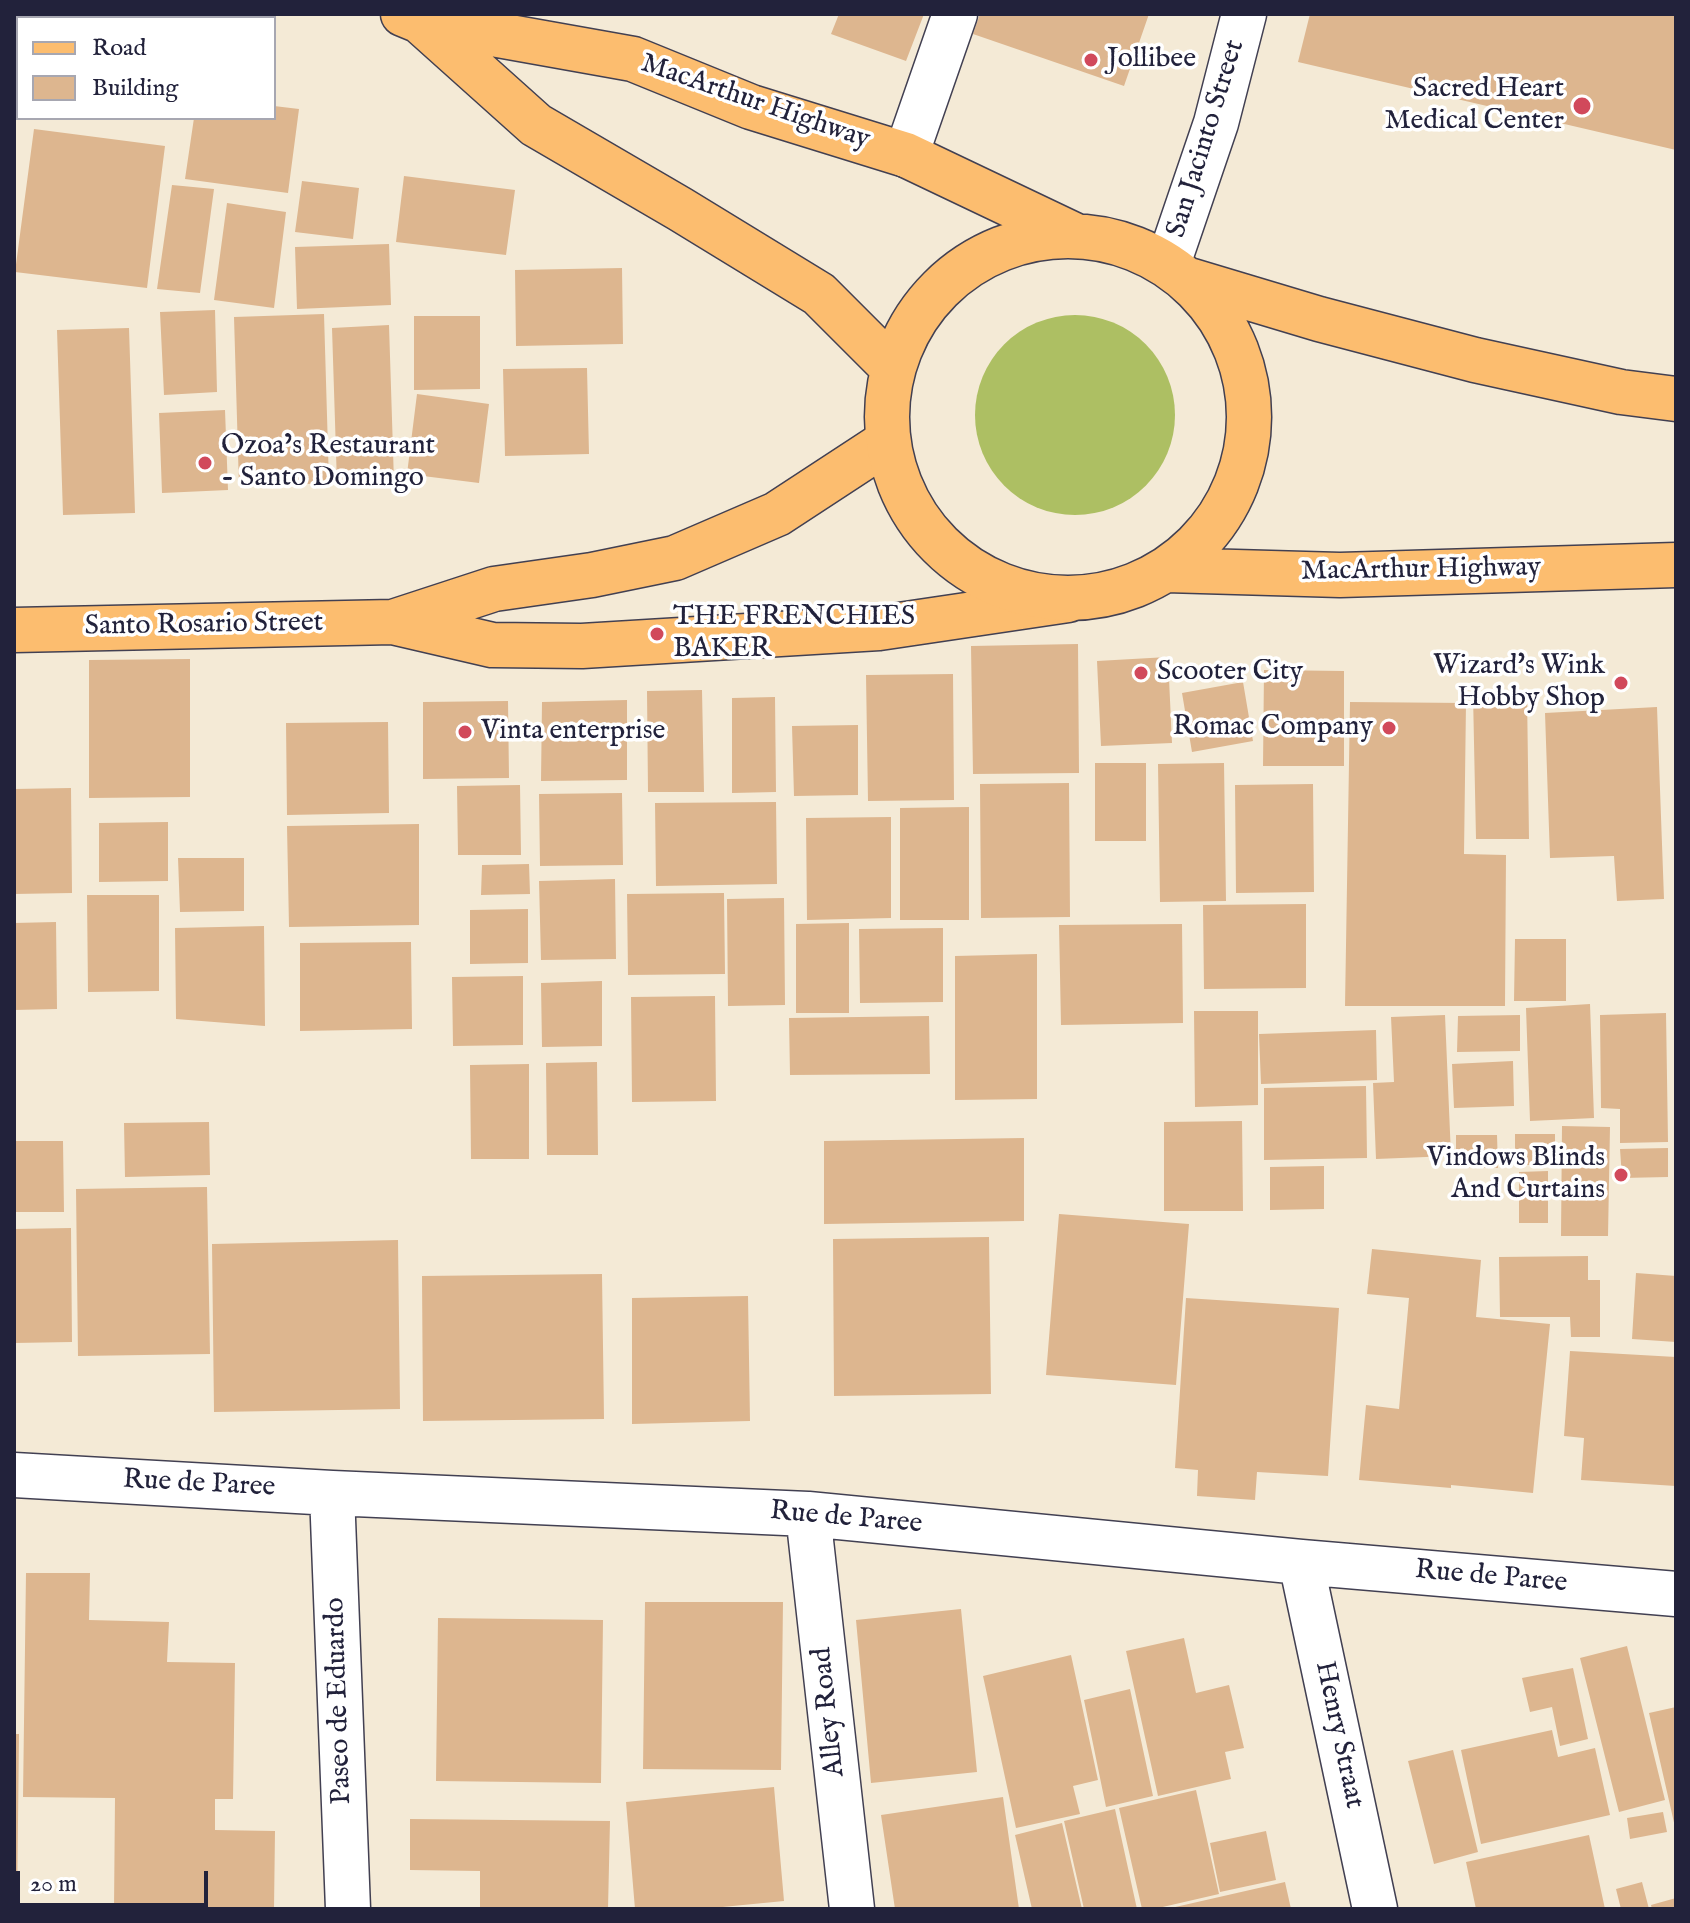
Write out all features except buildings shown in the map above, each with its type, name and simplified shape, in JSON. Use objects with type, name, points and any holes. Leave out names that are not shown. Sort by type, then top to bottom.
[{"type":"main road","name":"MacArthur Highway","points":[[412,18],[633,59],[751,107],[906,155],[1074,235]]},
{"type":"main road","name":"MacArthur Highway","points":[[412,18],[536,125],[819,294],[893,368]]},
{"type":"main road","points":[[1178,272],[1214,307],[1241,360],[1248,397],[1248,443],[1234,489],[1210,530],[1166,570],[1119,592],[1068,600],[1029,596],[992,583],[945,552],[916,520],[896,478],[887,442],[886,404],[893,368],[908,331],[932,296],[962,270],[1009,245],[1041,237],[1074,235],[1124,243],[1178,272],[1319,319],[1475,360],[1621,392],[1676,399]]},
{"type":"main road","name":"Santo Rosario Street","points":[[393,622],[494,589],[592,575],[675,558],[777,514],[887,442]]},
{"type":"main road","name":"MacArthur Highway","points":[[1166,570],[1340,575],[1676,565]]},
{"type":"main road","name":"Santo Rosario Street","points":[[14,630],[393,622],[492,645],[582,646],[879,628],[1068,600]]},
{"type":"street","points":[[906,155],[955,14]]},
{"type":"street","name":"San Jacinto Street","points":[[1178,272],[1244,14]]},
{"type":"street","name":"Rue de Paree","points":[[14,1475],[808,1514],[1301,1562],[1676,1594]]},
{"type":"street","name":"Paseo de Eduardo","points":[[332,1493],[348,1909]]},
{"type":"street","name":"Alley Road","points":[[808,1514],[852,1909]]},
{"type":"street","name":"Henry Straat","points":[[1301,1562],[1375,1909]]},
{"type":"green space","points":[[1075,315],[1113,323],[1145,345],[1167,377],[1175,415],[1167,453],[1145,485],[1113,507],[1075,515],[1037,507],[1005,485],[983,453],[975,415],[983,377],[1005,345],[1037,323]]},
{"type":"place","name":"Jollibee","points":[[1091,60]]},
{"type":"place","name":"Sacred Heart Medical Center","points":[[1582,106]]},
{"type":"place","name":"Ozoa’s Restaurant - Santo Domingo","points":[[205,463]]},
{"type":"place","name":"THE FRENCHIES BAKER","points":[[657,634]]},
{"type":"place","name":"Scooter City","points":[[1141,673]]},
{"type":"place","name":"Wizard's Wink Hobby Shop","points":[[1621,683]]},
{"type":"place","name":"Romac Company","points":[[1389,728]]},
{"type":"place","name":"Vinta enterprise","points":[[465,732]]},
{"type":"place","name":"Vindows Blinds And Curtains","points":[[1621,1175]]}]
